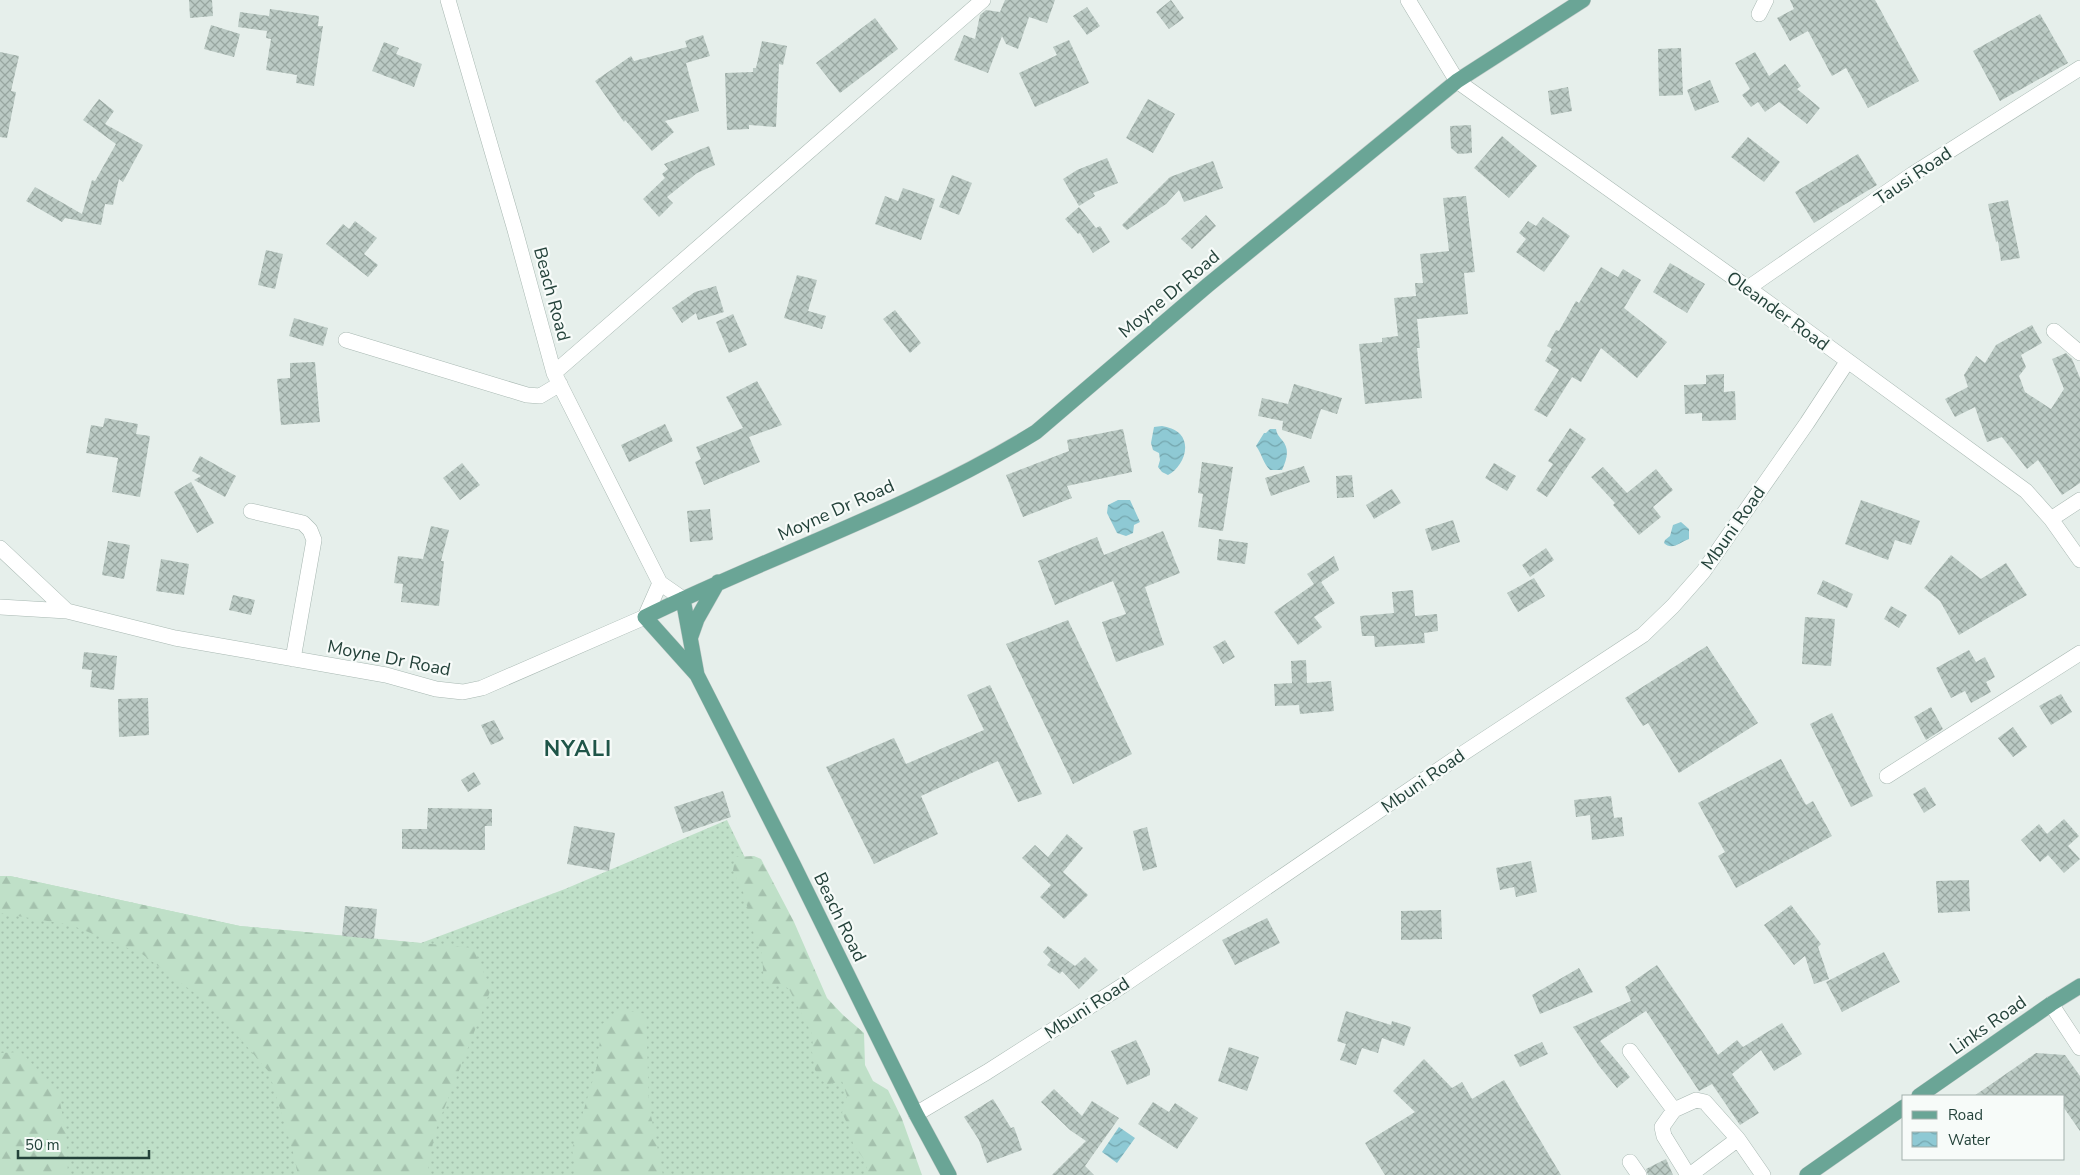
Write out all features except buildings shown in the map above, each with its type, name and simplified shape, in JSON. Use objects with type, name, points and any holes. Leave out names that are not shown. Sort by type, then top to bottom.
[{"type":"main road","name":"Moyne Dr Road","points":[[645,617],[718,582],[872,516],[932,488],[1036,432],[1208,285],[1457,81],[1583,0]]},
{"type":"main road","points":[[691,637],[697,619],[718,582]]},
{"type":"main road","name":"Beach Road","points":[[683,598],[697,675]]},
{"type":"main road","name":"Beach Road","points":[[645,617],[697,675],[793,864],[916,1114],[949,1175]]},
{"type":"main road","name":"Links Road","points":[[1920,1095],[2080,986]]},
{"type":"main road","points":[[1807,1175],[1902,1108]]},
{"type":"street","name":"Beach Road","points":[[448,0],[557,378],[660,583]]},
{"type":"street","points":[[346,340],[527,396],[540,396],[557,378],[983,0]]},
{"type":"street","points":[[1408,0],[1457,81]]},
{"type":"street","points":[[1759,14],[1766,0]]},
{"type":"street","name":"Tausi Road","points":[[1748,288],[1914,174],[2080,68]]},
{"type":"street","name":"Oleander Road","points":[[1457,81],[1748,288],[2026,491],[2051,519],[2080,560]]},
{"type":"street","points":[[2054,331],[2080,353]]},
{"type":"street","name":"Mbuni Road","points":[[916,1114],[987,1072],[1125,984],[1456,758],[1643,635],[1673,606],[1703,572],[1807,424],[1847,362]]},
{"type":"street","points":[[2051,519],[2080,500]]},
{"type":"street","points":[[251,511],[302,523],[310,530],[314,540],[293,659]]},
{"type":"street","name":"Moyne Dr Road","points":[[1,555],[66,611],[175,638],[386,675],[436,689],[463,692],[482,688],[645,617]]},
{"type":"street","points":[[645,617],[660,583],[683,598]]},
{"type":"street","points":[[0,607],[66,611]]},
{"type":"street","points":[[1886,776],[2080,653]]},
{"type":"street","points":[[2051,1004],[2080,1048]]},
{"type":"street","points":[[1630,1051],[1674,1110]]},
{"type":"street","points":[[1738,1139],[1689,1175],[1664,1136],[1662,1127],[1674,1110],[1696,1100],[1705,1102],[1738,1139],[1763,1175]]},
{"type":"street","points":[[1630,1162],[1639,1175]]},
{"type":"green space","points":[[727,820],[897,1175],[0,1175],[0,876],[10,876],[240,926],[421,943],[565,889]]},
{"type":"green space","points":[[754,856],[761,859],[794,922],[827,998],[864,1033],[865,1065],[873,1081],[888,1090],[902,1119],[922,1175],[867,1175],[866,1162],[853,1144],[849,1127],[842,1113],[847,1096],[842,1081],[826,1085],[815,1070],[812,1052],[813,1036],[789,989],[781,984],[764,984],[762,954],[754,935],[744,894],[733,871],[735,857]]},
{"type":"green space","points":[[0,876],[10,876],[240,926],[473,948],[491,989],[435,1132],[427,1175],[298,1175],[269,1072],[212,1006],[142,954],[71,925],[0,913]]},
{"type":"green space","points":[[622,1010],[646,1014],[649,1106],[663,1175],[576,1175],[572,1149],[597,1066],[602,1024]]},
{"type":"green space","points":[[21,1052],[58,1092],[66,1133],[68,1175],[0,1175],[0,1053]]},
{"type":"water","points":[[1162,426],[1178,432],[1185,445],[1181,463],[1168,475],[1158,467],[1159,453],[1153,450],[1151,443],[1154,427]]},
{"type":"water","points":[[1270,429],[1276,429],[1285,443],[1287,451],[1282,470],[1270,470],[1256,446],[1264,433]]},
{"type":"water","points":[[1118,500],[1130,500],[1140,522],[1134,525],[1133,533],[1126,536],[1117,533],[1107,513],[1108,505]]},
{"type":"water","points":[[1681,522],[1689,529],[1689,539],[1673,546],[1664,543],[1670,536],[1673,525]]},
{"type":"water","points":[[1119,1127],[1135,1138],[1117,1163],[1102,1152]]},
{"type":"district","name":"NYALI","points":[[578,749]]}]
